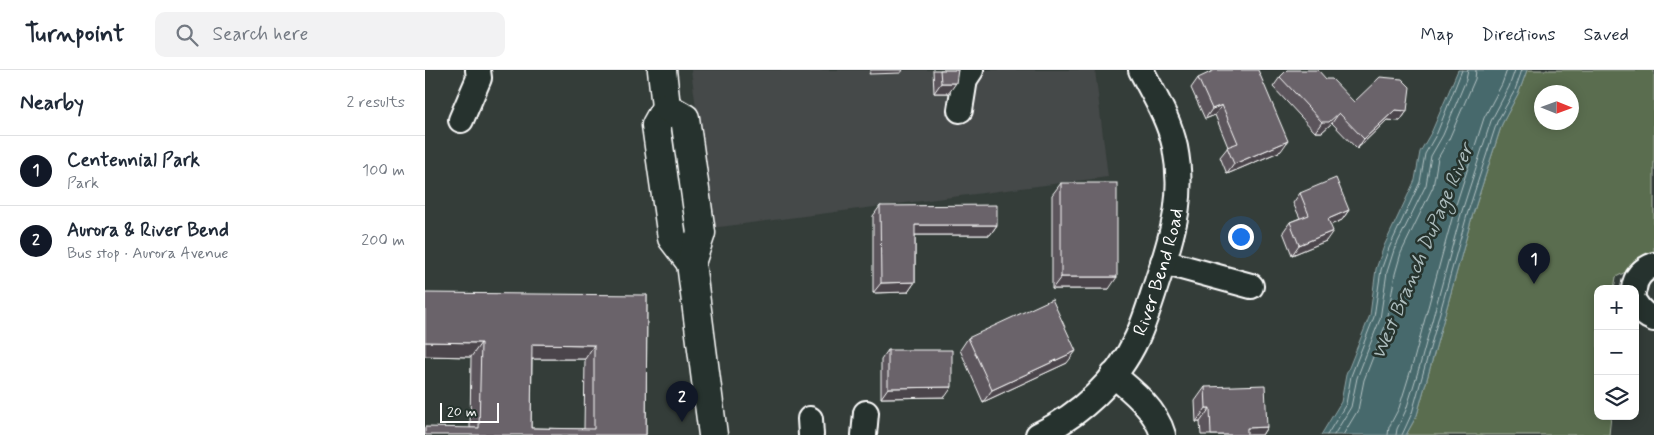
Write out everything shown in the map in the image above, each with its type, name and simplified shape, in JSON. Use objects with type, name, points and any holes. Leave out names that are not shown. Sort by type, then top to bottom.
[{"type":"main road","points":[[662,70],[666,107],[656,125],[672,238],[691,263],[713,435]]},
{"type":"street","points":[[461,120],[479,78],[478,70]]},
{"type":"street","points":[[960,110],[965,79],[971,70]]},
{"type":"street","name":"River Bend Road","points":[[1038,435],[1069,418],[1096,396],[1125,358],[1136,340],[1144,320],[1163,262],[1177,210],[1179,190],[1178,167],[1168,124],[1141,70]]},
{"type":"street","points":[[1163,262],[1251,286]]},
{"type":"street","points":[[1635,285],[1638,276],[1644,269],[1654,265]]},
{"type":"street","points":[[1639,308],[1654,319]]},
{"type":"street","points":[[1113,374],[1132,390],[1151,412],[1161,427],[1163,435]]},
{"type":"shaded area","points":[[691,70],[1095,70],[1108,177],[712,228]]},
{"type":"green space","points":[[1527,70],[1654,70],[1654,257],[1616,277],[1615,285],[1594,285],[1594,420],[1611,420],[1609,435],[1406,435],[1417,415],[1472,217],[1502,124],[1519,92]]},
{"type":"water","name":"West Branch DuPage River","points":[[1458,70],[1527,70],[1519,92],[1502,124],[1472,217],[1417,415],[1406,435],[1321,435],[1341,402],[1346,375],[1370,315],[1376,269],[1384,246],[1415,180],[1420,152],[1432,131]]},
{"type":"building","points":[[940,70],[958,70],[956,83],[941,83]]},
{"type":"building","points":[[1215,70],[1258,70],[1288,141],[1234,164],[1227,147],[1238,143],[1222,105],[1212,109],[1198,78]]},
{"type":"building","points":[[1287,70],[1318,70],[1326,79],[1332,79],[1354,102],[1380,77],[1402,79],[1410,87],[1407,111],[1395,110],[1364,139],[1339,113],[1329,122],[1322,122],[1280,77]]},
{"type":"building","points":[[1336,178],[1349,210],[1328,219],[1333,231],[1299,245],[1290,222],[1309,215],[1300,193]]},
{"type":"building","points":[[1061,183],[1117,183],[1117,277],[1061,277]]},
{"type":"building","points":[[997,205],[997,225],[915,225],[915,282],[881,283],[880,206]]},
{"type":"building","points":[[425,293],[647,295],[646,435],[425,435],[425,427],[479,428],[481,343],[425,342]],"holes":[[[532,344],[594,345],[594,429],[531,428]]]},
{"type":"building","points":[[1052,299],[1076,351],[992,390],[968,338]]},
{"type":"building","points":[[888,350],[952,350],[952,387],[888,388]]},
{"type":"building","points":[[1265,385],[1267,427],[1247,428],[1247,435],[1211,435],[1210,408],[1206,408],[1205,387]]},
{"type":"place","name":"Centennial Park","points":[[1534,284]]},
{"type":"place","name":"Aurora & River Bend","points":[[682,422]]}]
